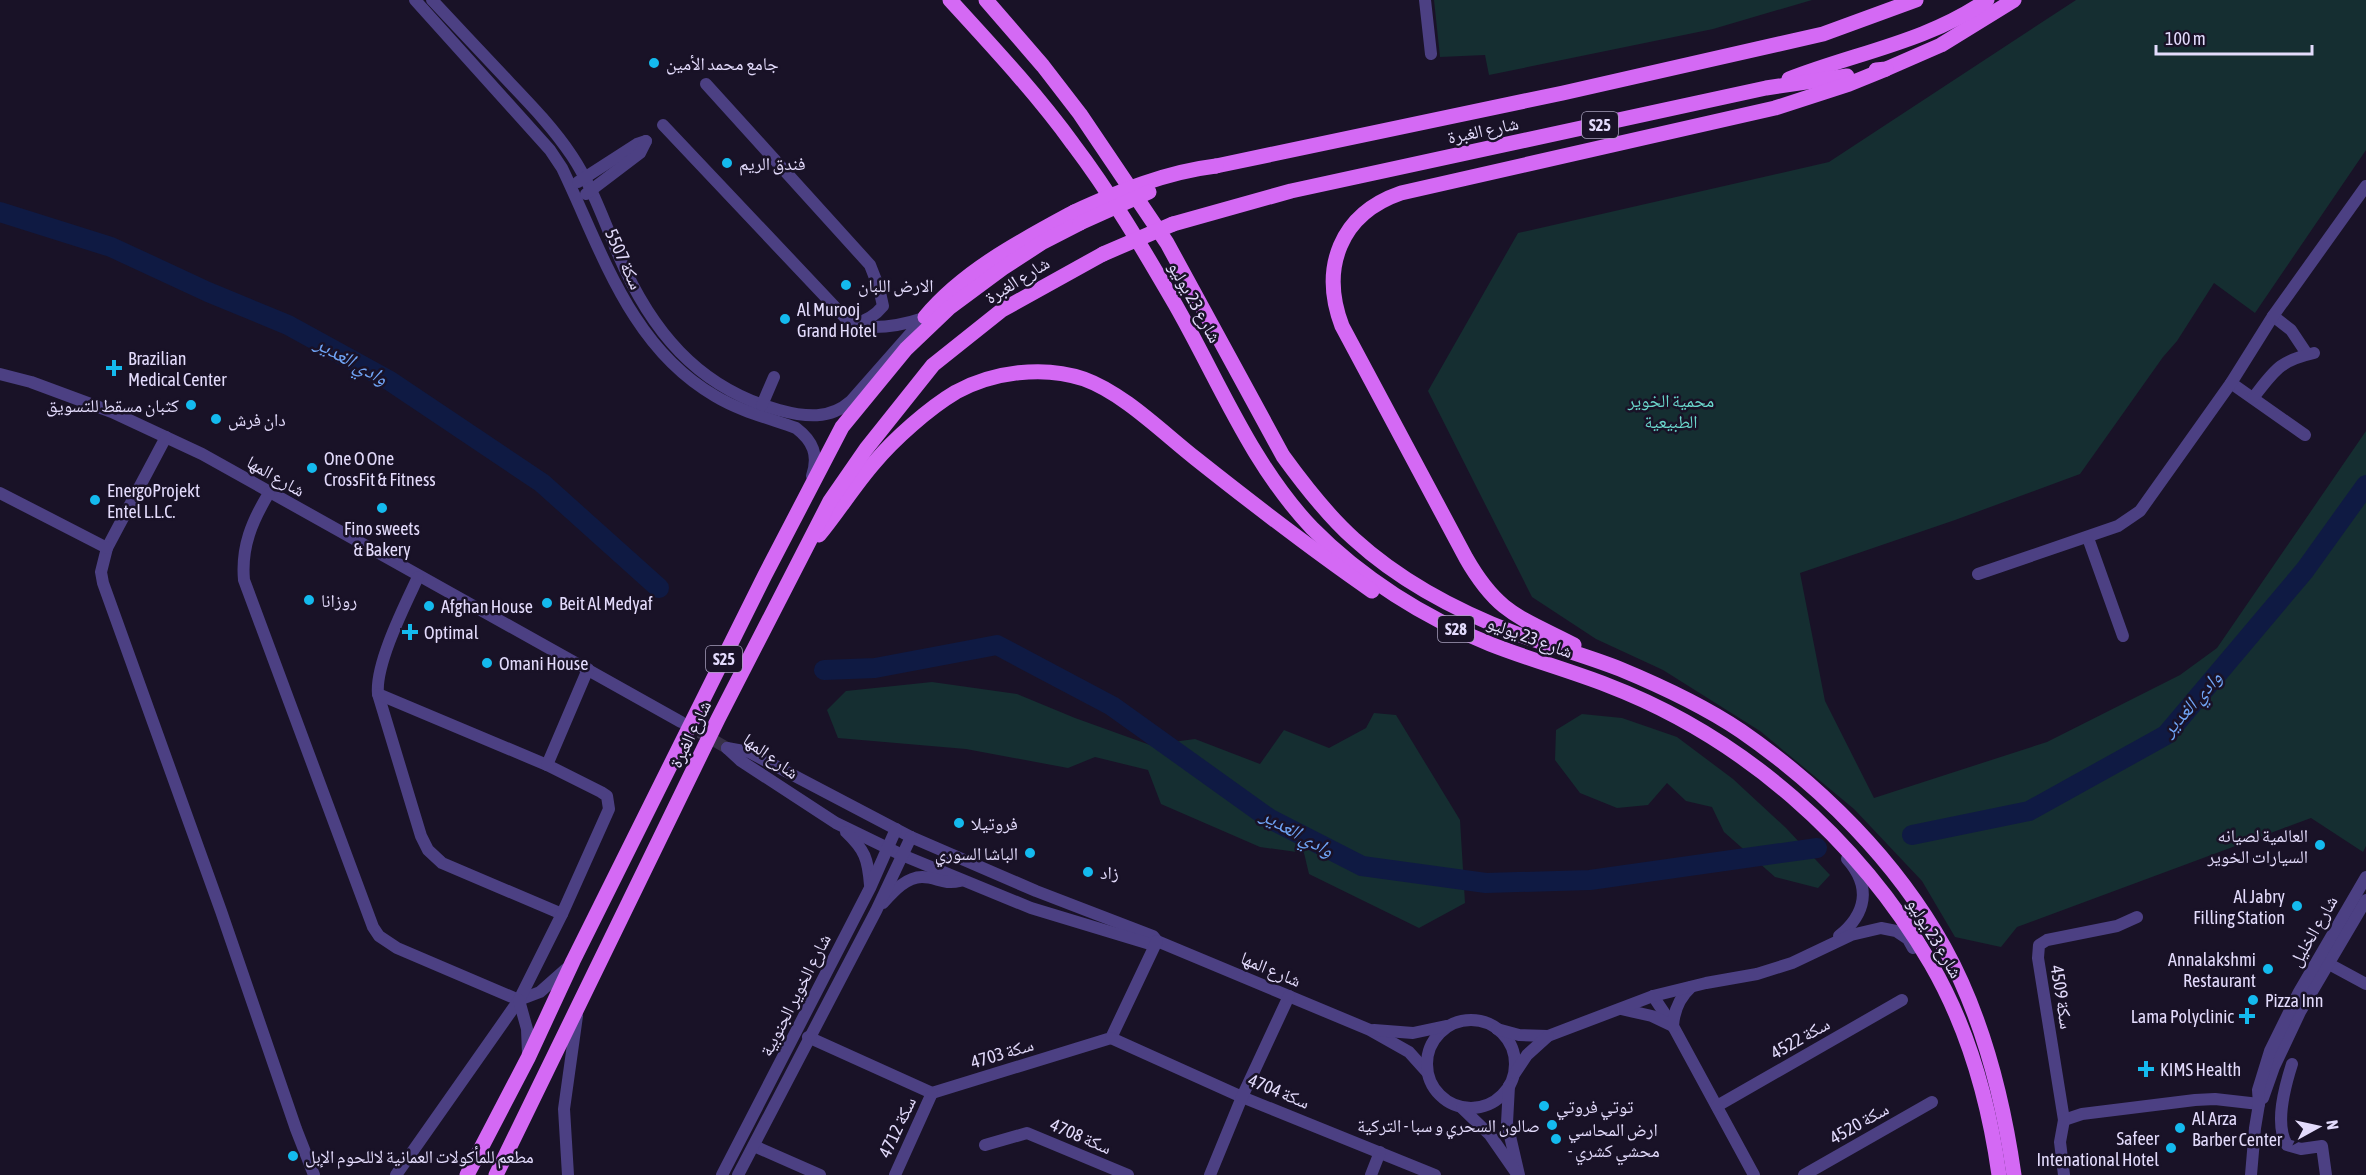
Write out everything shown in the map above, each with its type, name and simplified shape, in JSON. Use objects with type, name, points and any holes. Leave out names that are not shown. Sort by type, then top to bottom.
[{"type":"main road","name":"شارع 23 يوليو","points":[[950,0],[1072,143],[1177,307],[1254,451],[1311,527],[1376,583],[1435,617],[1494,646],[1610,686],[1719,740],[1793,797],[1845,847],[1880,888],[1904,922],[1933,967],[1953,1008],[1971,1055],[1987,1108],[1999,1175]]},
{"type":"main road","name":"شارع 23 يوليو","points":[[986,0],[1043,66],[1080,114],[1167,243],[1283,456],[1301,481],[1354,539],[1383,562],[1427,591],[1466,612],[1516,633],[1619,669],[1704,710],[1740,731],[1841,813],[1885,862],[1914,900],[1945,948],[1974,1014],[1998,1092],[2014,1175]]},
{"type":"main road","name":"شارع الغبرة","points":[[467,1175],[528,1058],[573,962],[807,492],[842,427],[906,349],[949,308],[1077,218],[1216,166],[1563,93],[1822,34],[1916,0]]},
{"type":"main road","points":[[1767,88],[1804,73],[1911,39],[1947,24],[1987,0]]},
{"type":"main road","name":"شارع الغبرة","points":[[496,1175],[718,719],[830,501],[866,448],[933,365],[1002,310],[1103,254],[1173,224],[1291,191],[1767,88],[1818,82],[1886,69],[1941,45],[2014,0]]},
{"type":"main road","points":[[1619,669],[1512,613],[1487,591],[1476,576],[1342,326],[1332,292],[1335,258],[1341,244],[1361,218],[1375,205],[1401,193],[1775,108],[1849,84],[1886,69]]},
{"type":"main road","points":[[925,317],[954,290],[988,264],[1034,234],[1077,218]]},
{"type":"main road","points":[[798,561],[842,508],[874,462],[939,404],[956,393],[996,376],[1038,372],[1061,374],[1084,379],[1119,398],[1233,488],[1372,591],[1419,621],[1460,641],[1494,646]]},
{"type":"street","name":"سكة 5507","points":[[415,0],[537,133],[562,168],[634,319],[651,342],[670,363],[715,397],[740,409],[796,428],[809,439],[817,458],[807,492]]},
{"type":"street","name":"سكة 5507","points":[[432,0],[559,137],[586,178],[631,282],[657,327],[693,365],[715,380],[762,405],[794,414],[820,415],[840,411],[925,317]]},
{"type":"street","points":[[1425,0],[1431,54]]},
{"type":"street","points":[[706,84],[870,264],[883,306],[864,321],[852,325]]},
{"type":"street","points":[[663,125],[852,325],[868,328],[894,327],[925,317]]},
{"type":"street","points":[[570,186],[637,144],[646,141],[642,151],[591,191],[577,199]]},
{"type":"street","points":[[1978,574],[2088,538],[2118,526],[2140,511],[2366,186]]},
{"type":"street","points":[[2253,398],[2276,368],[2310,354],[2290,330],[2274,316]]},
{"type":"street","name":"شارع المها","points":[[0,374],[31,382],[112,412],[202,454],[418,577],[681,722]]},
{"type":"street","points":[[762,405],[774,377]]},
{"type":"street","points":[[2231,383],[2305,435]]},
{"type":"street","points":[[166,437],[107,548],[101,572],[103,584],[221,910],[296,1130],[314,1175]]},
{"type":"street","points":[[0,493],[107,548]]},
{"type":"street","points":[[269,493],[252,522],[246,541],[242,564],[243,580],[373,927],[387,943],[519,1000],[550,986],[573,962]]},
{"type":"street","points":[[2088,538],[2123,636]]},
{"type":"street","points":[[418,577],[378,675],[378,694],[421,836],[434,857],[450,867],[562,914]]},
{"type":"street","points":[[547,765],[588,669]]},
{"type":"street","points":[[378,694],[547,765],[601,792],[609,801],[608,814],[519,1000],[396,1175]]},
{"type":"street","name":"شارع المها","points":[[1157,941],[1150,944],[1031,908],[902,855],[836,823],[741,761],[727,748],[749,752],[911,837],[1036,891],[1153,936],[1157,941],[1370,1030],[1409,1052],[1427,1072]]},
{"type":"street","points":[[1793,797],[1851,864],[1861,885],[1864,901],[1860,914],[1849,928],[1829,945]]},
{"type":"street","points":[[836,823],[861,848],[869,866],[870,888]]},
{"type":"street","name":"شارع الخوير الجنوبية","points":[[722,1175],[870,888],[896,829]]},
{"type":"street","name":"شارع الخوير الجنوبية","points":[[738,1175],[808,1037],[876,911],[911,837]]},
{"type":"street","points":[[876,911],[910,879],[921,877],[950,883],[961,881]]},
{"type":"street","name":"شارع الخليل","points":[[2251,1175],[2254,1128],[2259,1104],[2258,1090],[2265,1064],[2285,1017],[2366,877]]},
{"type":"street","name":"شارع الخليل","points":[[2259,1104],[2287,1039],[2366,900]]},
{"type":"street","name":"سكة 4509","points":[[2064,1175],[2060,1142],[2064,1120],[2039,969],[2039,945],[2047,940],[2117,926],[2137,917]]},
{"type":"street","points":[[1462,1108],[1484,1106],[1503,1095],[1527,1055],[1548,1036],[1653,996],[1757,974],[1792,963],[1851,935],[1881,928],[1896,931],[1908,939],[1937,988],[1971,1055]]},
{"type":"street","points":[[1111,1038],[1157,941]]},
{"type":"street","points":[[2329,964],[2366,984]]},
{"type":"street","points":[[1673,1026],[1674,1012],[1682,995],[1692,987]]},
{"type":"street","points":[[1210,1175],[1242,1096],[1289,996]]},
{"type":"street","points":[[1653,996],[1673,1026],[1754,1175]]},
{"type":"street","points":[[519,1000],[527,1029],[528,1058]]},
{"type":"street","name":"سكة 4522","points":[[1717,1106],[1902,1000]]},
{"type":"street","points":[[568,1175],[564,1109],[579,1006]]},
{"type":"street","points":[[1621,1009],[1652,1016],[1673,1026]]},
{"type":"street","points":[[1461,1020],[1486,1022],[1507,1038],[1512,1050],[1515,1063],[1507,1123],[1518,1175],[1490,1135],[1462,1108],[1452,1104],[1436,1091],[1427,1072],[1426,1058],[1438,1034],[1449,1025],[1461,1020]]},
{"type":"street","name":"شارع المها","points":[[1370,1030],[1413,1033],[1449,1025]]},
{"type":"street","points":[[1497,1029],[1519,1035],[1548,1036]]},
{"type":"street","points":[[808,1037],[932,1094]]},
{"type":"street","name":"4703 سكة","points":[[932,1094],[1111,1038]]},
{"type":"street","name":"سكة 4704","points":[[1111,1038],[1242,1096],[1434,1175]]},
{"type":"street","points":[[2292,1064],[2282,1093],[2282,1137],[2287,1145],[2301,1149],[2322,1146],[2326,1175]]},
{"type":"street","name":"سكة 4712","points":[[895,1175],[932,1094]]},
{"type":"street","points":[[2064,1120],[2082,1113],[2195,1100],[2215,1099],[2259,1104]]},
{"type":"street","name":"سكة 4520","points":[[1804,1175],[1932,1102]]},
{"type":"street","name":"سكة 4708","points":[[985,1145],[1028,1132],[1128,1175]]},
{"type":"street","points":[[754,1146],[820,1175]]},
{"type":"street","points":[[1371,1175],[1380,1152]]},
{"type":"green space","points":[[1434,0],[1812,0],[1713,29],[1489,75],[1485,55],[1440,57]]},
{"type":"green space","name":"محمية الخوير الطبيعية","points":[[2076,0],[2366,0],[2366,150],[2255,313],[2214,283],[2177,341],[2163,357],[2080,474],[1800,573],[1825,701],[1874,798],[2047,742],[2180,675],[2217,648],[2366,431],[2366,846],[2363,852],[2311,818],[2017,927],[2001,947],[1955,937],[1922,881],[1854,809],[1760,731],[1663,670],[1596,639],[1532,597],[1428,391],[1518,233],[1829,162]]},
{"type":"green space","points":[[932,682],[1017,694],[1150,745],[1195,739],[1260,764],[1284,730],[1329,748],[1366,728],[1374,713],[1396,715],[1460,820],[1465,903],[1419,928],[1309,874],[1304,853],[1260,847],[1161,804],[1148,770],[1095,757],[1068,768],[966,749],[838,738],[827,710],[846,691]]},
{"type":"green space","points":[[1582,714],[1622,718],[1677,737],[1733,779],[1786,828],[1830,875],[1818,888],[1775,877],[1724,832],[1712,807],[1686,801],[1667,783],[1648,805],[1617,808],[1580,793],[1555,760],[1556,730]]},
{"type":"waterway","name":"وادي الغدير","points":[[0,212],[111,247],[208,292],[288,325],[390,381],[542,483],[659,588]]},
{"type":"waterway","name":"وادي الغدير","points":[[1912,835],[2029,811],[2166,735],[2305,570],[2366,485]]},
{"type":"waterway","name":"وادي الغدير","points":[[824,670],[875,668],[997,645],[1112,706],[1270,819],[1362,866],[1486,883],[1590,880],[1817,848]]},
{"type":"tunnel","points":[[684,723],[727,748]]},
{"type":"place","name":"جامع محمد الأمين","points":[[654,63]]},
{"type":"place","name":"فندق الريم","points":[[727,163]]},
{"type":"place","name":"الارض اللبان","points":[[846,285]]},
{"type":"place","name":"Al Murooj Grand Hotel","points":[[785,319]]},
{"type":"place","name":"Brazilian Medical Center","points":[[114,368]]},
{"type":"place","name":"كثبان مسقط للتسويق","points":[[191,405]]},
{"type":"place","name":"دان فرش","points":[[216,419]]},
{"type":"place","name":"One O One CrossFit & Fitness","points":[[312,468]]},
{"type":"place","name":"EnergoProjekt Entel L.L.C.","points":[[95,500]]},
{"type":"place","name":"Fino sweets & Bakery","points":[[382,508]]},
{"type":"place","name":"روزانا","points":[[309,600]]},
{"type":"place","name":"Beit Al Medyaf","points":[[547,603]]},
{"type":"place","name":"Afghan House","points":[[429,606]]},
{"type":"place","name":"Optimal","points":[[410,632]]},
{"type":"place","name":"Omani House","points":[[487,663]]},
{"type":"place","name":"فروتيلا","points":[[959,823]]},
{"type":"place","name":"العالمية لصيانه السيارات الخوير","points":[[2320,845]]},
{"type":"place","name":"الباشا السوري","points":[[1030,853]]},
{"type":"place","name":"زاد","points":[[1088,872]]},
{"type":"place","name":"Al Jabry Filling Station","points":[[2297,906]]},
{"type":"place","name":"Annalakshmi Restaurant","points":[[2268,969]]},
{"type":"place","name":"Pizza Inn","points":[[2253,1000]]},
{"type":"place","name":"Lama Polyclinic","points":[[2247,1016]]},
{"type":"place","name":"KIMS Health","points":[[2146,1069]]},
{"type":"place","name":"توتي فروتي","points":[[1544,1106]]},
{"type":"place","name":"صالون السحري و سبا - التركية","points":[[1552,1125]]},
{"type":"place","name":"Al Arza Barber Center","points":[[2180,1128]]},
{"type":"place","name":"ارض المحاسي - محشي كشري","points":[[1556,1139]]},
{"type":"place","name":"Safeer Intenational Hotel","points":[[2171,1148]]},
{"type":"place","name":"مطعم للمأكولات العمانية لاللحوم الإبل","points":[[293,1156]]}]
